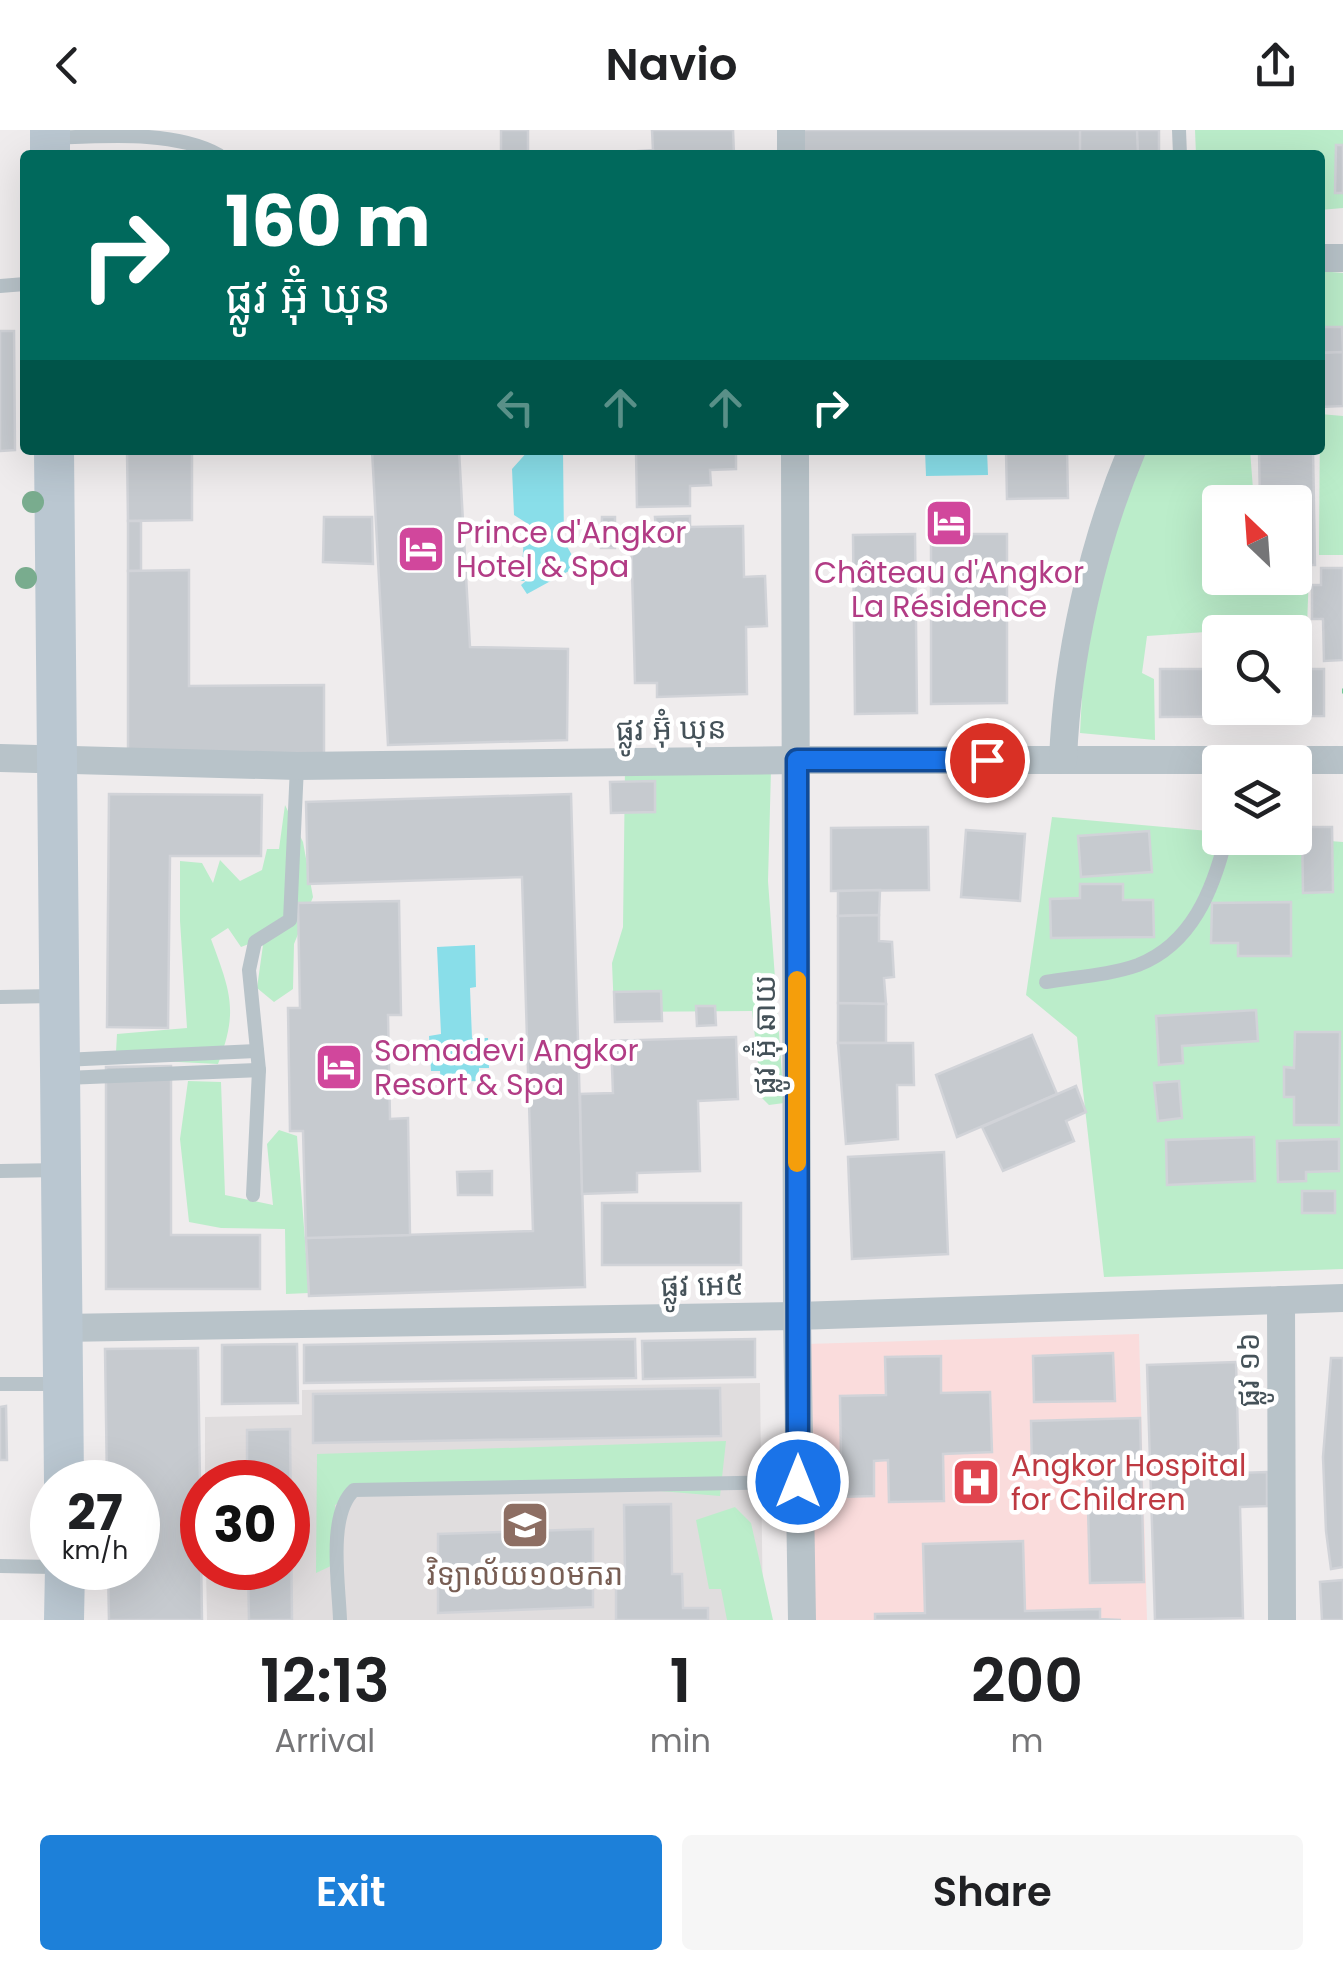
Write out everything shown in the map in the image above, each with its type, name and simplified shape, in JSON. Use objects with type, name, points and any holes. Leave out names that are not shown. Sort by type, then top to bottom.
[{"type":"main road","points":[[54,455],[64,1460]]},
{"type":"main road","points":[[64,1590],[64,1620]]},
{"type":"street","name":"ផ្លូវ អ៊ុំ ឆាយ","points":[[795,455],[797,1316],[802,1620]]},
{"type":"street","points":[[1063,760],[1075,637],[1130,455]]},
{"type":"street","name":"ផ្លូវ អ៊ុំ ឃុន","points":[[0,758],[297,766],[797,760],[1202,761]]},
{"type":"street","name":"ផ្លូវ អ៊ុំ ឃុន","points":[[1312,760],[1343,760]]},
{"type":"street","name":"ផ្លូវ អេ៥","points":[[62,1328],[797,1316],[1343,1298]]},
{"type":"street","name":"ផ្លូវ ១៦","points":[[1281,1300],[1282,1620]]},
{"type":"lane","points":[[50,141],[163,134],[194,140],[211,150]]},
{"type":"lane","points":[[253,1195],[259,1070],[250,970],[255,942],[290,920],[297,766]]},
{"type":"lane","points":[[1046,982],[1136,966],[1170,948],[1189,928],[1216,878],[1222,855]]},
{"type":"lane","points":[[0,997],[59,996]]},
{"type":"lane","points":[[60,1069],[257,1051]]},
{"type":"lane","points":[[60,1069],[259,1070]]},
{"type":"lane","points":[[0,1171],[61,1170]]},
{"type":"lane","points":[[0,1384],[63,1384]]},
{"type":"lane","points":[[340,1620],[338,1518],[344,1500],[360,1488],[798,1482]]},
{"type":"lane","points":[[0,1566],[30,1567]]},
{"type":"shaded area","name":"Angkor Hospital for Children","points":[[1139,1334],[1147,1620],[813,1620],[806,1344]]},
{"type":"shaded area","name":"វិទ្យាល័យ១០មករា","points":[[760,1383],[763,1620],[207,1620],[206,1590],[310,1590],[310,1460],[205,1460],[205,1417],[302,1415],[302,1390]]},
{"type":"green space","points":[[1195,130],[1343,130],[1343,208],[1325,210],[1325,150],[1196,150]]},
{"type":"green space","points":[[1325,271],[1343,273],[1343,352],[1325,354]]},
{"type":"green space","points":[[1325,414],[1343,416],[1343,555],[1319,555],[1320,455],[1325,455]]},
{"type":"green space","points":[[1139,455],[1250,455],[1253,485],[1202,485],[1202,595],[1308,595],[1307,615],[1202,615],[1202,632],[1147,636],[1142,673],[1154,679],[1155,740],[1080,733],[1085,638]]},
{"type":"green space","points":[[625,768],[771,770],[768,881],[784,1103],[769,1105],[762,1098],[752,1011],[614,1012],[612,963],[623,927]]},
{"type":"green space","points":[[285,805],[303,842],[313,897],[294,944],[293,989],[274,1002],[257,988],[264,938],[241,947],[228,928],[211,939],[230,1001],[225,1045],[218,1064],[120,1059],[116,1052],[117,1034],[187,1028],[180,861],[202,863],[213,883],[220,860],[240,881],[262,870],[267,849],[279,849]]},
{"type":"green space","points":[[1052,817],[1202,830],[1202,855],[1312,855],[1312,840],[1343,842],[1343,1269],[1104,1277],[1077,1037],[1026,995]]},
{"type":"green space","points":[[188,1081],[221,1082],[225,1195],[273,1205],[267,1144],[279,1130],[297,1136],[309,1293],[286,1294],[285,1229],[221,1228],[189,1222],[180,1139]]},
{"type":"green space","points":[[726,1441],[720,1496],[612,1487],[503,1494],[370,1488],[335,1505],[338,1545],[333,1565],[316,1573],[317,1454]]},
{"type":"green space","points":[[735,1507],[751,1523],[773,1620],[727,1620],[721,1589],[709,1589],[696,1520]]},
{"type":"water","points":[[525,455],[563,455],[564,541],[578,566],[527,594],[521,585],[526,581],[519,581],[515,572],[522,567],[525,522],[514,515],[512,469]]},
{"type":"water","points":[[925,455],[987,455],[988,475],[926,476]]},
{"type":"water","points":[[475,945],[476,987],[470,988],[472,1038],[488,1038],[489,1068],[479,1068],[479,1081],[441,1082],[440,1071],[431,1071],[429,1036],[441,1034],[437,947]]},
{"type":"building","points":[[501,130],[528,130],[528,150],[501,150]]},
{"type":"building","points":[[652,130],[733,130],[734,150],[653,150]]},
{"type":"building","points":[[802,130],[1159,130],[1159,150],[802,150]]},
{"type":"building","points":[[1080,130],[1137,130],[1138,150],[1080,150]]},
{"type":"building","points":[[1336,145],[1343,145],[1343,193],[1335,193]]},
{"type":"building","points":[[1325,327],[1342,327],[1343,352],[1325,353]]},
{"type":"building","points":[[0,331],[14,331],[15,450],[0,451]]},
{"type":"building","points":[[1343,352],[1343,406],[1325,407],[1325,353]]},
{"type":"building","points":[[127,455],[192,455],[192,520],[128,521]]},
{"type":"building","name":"Prince d'Angkor Hotel & Spa","points":[[372,455],[459,455],[470,647],[568,649],[567,740],[388,745]]},
{"type":"building","points":[[636,455],[736,455],[736,469],[710,470],[711,485],[690,486],[690,506],[637,507]]},
{"type":"building","points":[[1006,455],[1067,455],[1068,498],[1007,499]]},
{"type":"building","points":[[1259,455],[1313,455],[1315,565],[1312,485],[1260,485]]},
{"type":"building","points":[[690,516],[690,527],[743,526],[744,577],[765,576],[767,626],[746,627],[747,694],[657,697],[657,683],[635,683],[631,532],[656,532],[655,517]]},
{"type":"building","points":[[324,517],[372,517],[373,564],[323,562]]},
{"type":"building","points":[[602,517],[615,517],[615,548],[601,548]]},
{"type":"building","points":[[128,521],[141,521],[141,571],[128,571]]},
{"type":"building","points":[[915,534],[917,713],[855,714],[853,535]]},
{"type":"building","points":[[931,534],[1007,534],[1007,703],[931,704]]},
{"type":"building","points":[[1321,568],[1343,568],[1343,660],[1324,661],[1323,619],[1312,619],[1312,585],[1321,585]]},
{"type":"building","points":[[189,570],[189,686],[324,685],[324,753],[128,754],[128,571]]},
{"type":"building","points":[[1160,669],[1202,669],[1202,717],[1160,717]]},
{"type":"building","points":[[1312,669],[1324,669],[1324,716],[1312,716]]},
{"type":"building","points":[[655,781],[655,812],[611,813],[610,782]]},
{"type":"building","points":[[109,794],[262,795],[261,856],[170,856],[168,1028],[107,1027]]},
{"type":"building","points":[[571,794],[585,1287],[309,1296],[306,1238],[533,1231],[522,877],[308,884],[306,802]]},
{"type":"building","points":[[928,827],[929,890],[831,891],[831,828]]},
{"type":"building","points":[[1312,827],[1332,827],[1333,892],[1303,893],[1302,855],[1312,855]]},
{"type":"building","points":[[966,830],[1025,834],[1020,901],[961,897]]},
{"type":"building","points":[[1149,831],[1152,872],[1081,877],[1078,836]]},
{"type":"building","points":[[1080,884],[1123,884],[1123,900],[1153,900],[1154,937],[1051,938],[1050,899],[1080,898]]},
{"type":"building","points":[[880,890],[879,915],[838,916],[838,891]]},
{"type":"building","name":"Somadevi Angkor Resort & Spa","points":[[399,901],[401,1015],[388,1015],[390,1119],[408,1118],[410,1235],[306,1238],[303,1131],[290,1131],[288,1008],[300,1008],[298,903]]},
{"type":"building","points":[[1291,902],[1291,956],[1238,956],[1238,943],[1211,943],[1212,903]]},
{"type":"building","points":[[879,915],[879,941],[892,942],[894,977],[884,978],[886,1004],[838,1003],[838,916]]},
{"type":"building","points":[[661,991],[662,1021],[615,1022],[614,992]]},
{"type":"building","points":[[838,1003],[886,1004],[886,1043],[838,1043]]},
{"type":"building","points":[[696,1006],[715,1006],[716,1025],[697,1026]]},
{"type":"building","points":[[1256,1010],[1258,1041],[1182,1046],[1183,1063],[1159,1065],[1156,1016]]},
{"type":"building","points":[[1295,1032],[1340,1032],[1339,1125],[1294,1125],[1294,1097],[1284,1097],[1284,1067],[1294,1068]]},
{"type":"building","points":[[1032,1035],[1057,1094],[957,1137],[936,1075]]},
{"type":"building","points":[[736,1037],[738,1099],[698,1101],[700,1171],[637,1173],[637,1192],[582,1194],[580,1094],[613,1093],[611,1041]]},
{"type":"building","points":[[838,1043],[913,1043],[914,1085],[897,1085],[898,1139],[846,1144]]},
{"type":"building","points":[[171,1066],[171,1235],[260,1235],[260,1289],[106,1289],[106,1067]]},
{"type":"building","points":[[1179,1081],[1182,1118],[1158,1121],[1154,1083]]},
{"type":"building","points":[[1076,1086],[1086,1112],[1066,1121],[1074,1141],[1003,1171],[982,1127]]},
{"type":"building","points":[[1254,1137],[1255,1181],[1167,1185],[1166,1140]]},
{"type":"building","points":[[1339,1139],[1339,1171],[1306,1172],[1306,1181],[1278,1182],[1277,1141]]},
{"type":"building","points":[[944,1152],[948,1254],[852,1259],[848,1157]]},
{"type":"building","points":[[492,1171],[492,1195],[458,1195],[457,1172]]},
{"type":"building","points":[[1302,1191],[1335,1191],[1335,1213],[1302,1213]]},
{"type":"building","points":[[602,1203],[741,1203],[741,1265],[602,1265]]},
{"type":"building","points":[[635,1339],[636,1378],[304,1383],[304,1345]]},
{"type":"building","points":[[755,1339],[755,1377],[643,1379],[642,1341]]},
{"type":"building","points":[[297,1344],[298,1403],[222,1404],[222,1345]]},
{"type":"building","points":[[198,1348],[200,1460],[180,1460],[180,1590],[202,1590],[202,1620],[109,1620],[108,1590],[160,1590],[160,1460],[107,1460],[105,1349]]},
{"type":"building","points":[[1113,1353],[1115,1401],[1034,1402],[1033,1356]]},
{"type":"building","points":[[941,1356],[941,1393],[990,1392],[992,1452],[943,1454],[944,1501],[889,1502],[888,1460],[874,1461],[874,1496],[837,1497],[840,1396],[886,1395],[885,1357]]},
{"type":"building","points":[[1331,1358],[1343,1358],[1343,1567],[1331,1569],[1323,1457]]},
{"type":"building","points":[[1236,1362],[1239,1473],[1267,1472],[1267,1506],[1240,1507],[1243,1618],[1155,1620],[1147,1365]]},
{"type":"building","points":[[720,1388],[721,1436],[313,1443],[313,1394]]},
{"type":"building","points":[[6,1406],[7,1460],[0,1460],[0,1407]]},
{"type":"building","points":[[1140,1418],[1144,1582],[1090,1583],[1087,1469],[1032,1471],[1031,1421]]},
{"type":"building","points":[[290,1429],[290,1460],[247,1460],[247,1430]]},
{"type":"building","points":[[671,1504],[672,1574],[682,1574],[683,1608],[708,1608],[708,1620],[616,1620],[616,1574],[625,1574],[624,1505]]},
{"type":"building","points":[[593,1529],[593,1607],[438,1613],[438,1534]]},
{"type":"building","points":[[1023,1541],[1025,1611],[1100,1609],[1100,1619],[1121,1620],[875,1620],[875,1614],[925,1613],[923,1544]]},
{"type":"building","points":[[1343,1580],[1343,1620],[1322,1620],[1320,1582]]},
{"type":"building","points":[[248,1590],[292,1590],[292,1620],[249,1620]]},
{"type":"slow traffic","points":[[797,980],[797,1163]]},
{"type":"place","name":"Château d'Angkor La Résidence","points":[[949,523]]},
{"type":"place","name":"Prince d'Angkor Hotel & Spa","points":[[421,549]]},
{"type":"place","name":"Somadevi Angkor Resort & Spa","points":[[339,1067]]},
{"type":"place","name":"Angkor Hospital for Children","points":[[976,1482]]},
{"type":"place","name":"វិទ្យាល័យ១០មករា","points":[[525,1525]]},
{"type":"route","points":[[798,1482],[797,760],[987,760]]}]
